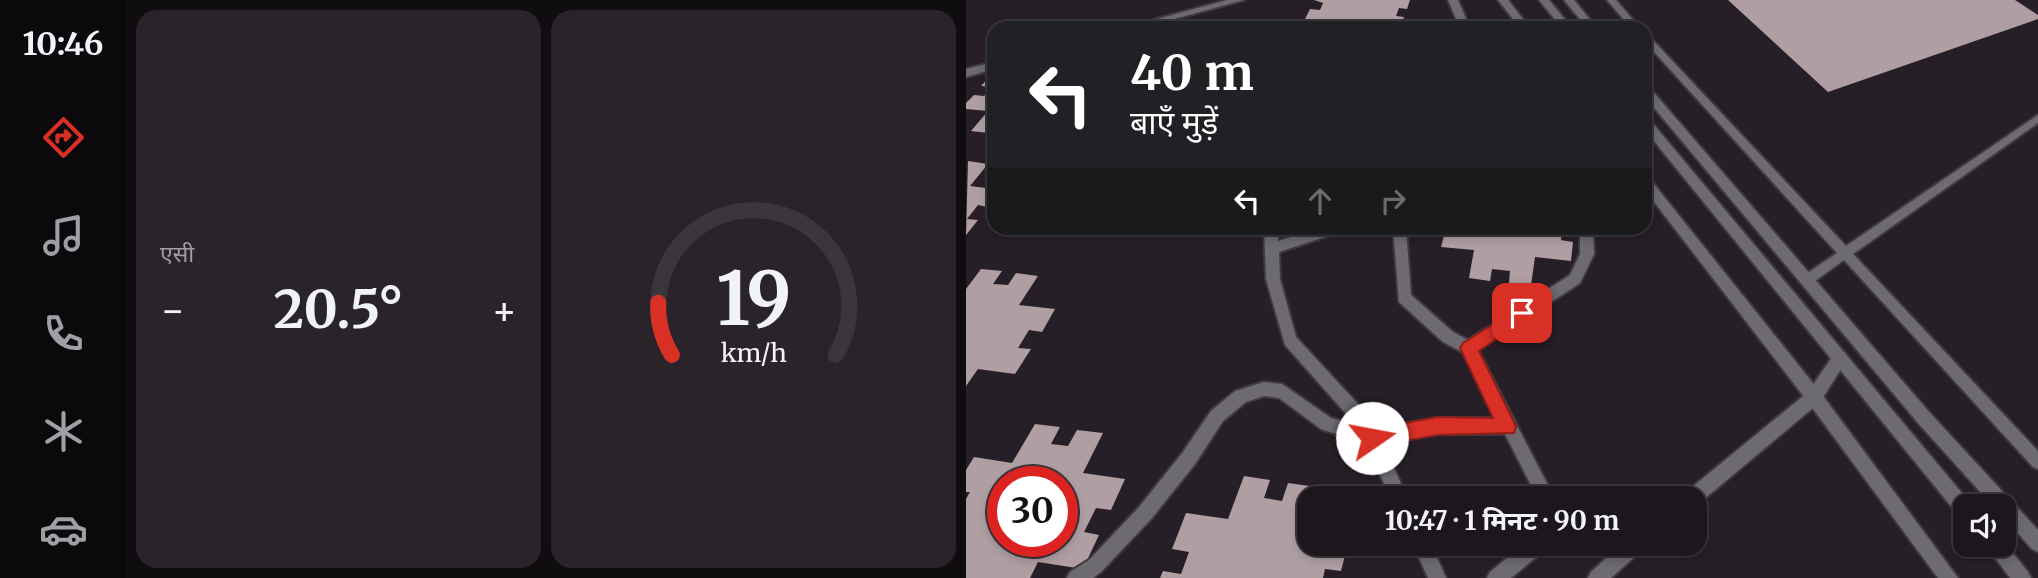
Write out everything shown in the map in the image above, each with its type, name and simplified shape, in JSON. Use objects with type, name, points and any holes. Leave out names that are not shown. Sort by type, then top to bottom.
[{"type":"street","points":[[1156,21],[1239,0]]},
{"type":"street","points":[[1452,0],[1462,21]]},
{"type":"street","points":[[1503,0],[1520,21]]},
{"type":"street","points":[[1544,0],[1561,21]]},
{"type":"street","points":[[1569,0],[1586,21]]},
{"type":"street","points":[[966,73],[987,67]]},
{"type":"street","points":[[1652,98],[1924,418],[2038,543]]},
{"type":"street","points":[[1652,130],[1953,495]]},
{"type":"street","points":[[1652,190],[1814,397],[1949,578]]},
{"type":"street","points":[[1271,235],[1272,279],[1290,340],[1364,422],[1394,486]]},
{"type":"street","points":[[1271,249],[1314,235]]},
{"type":"street","points":[[1400,235],[1404,298],[1448,337],[1469,348],[1540,486]]},
{"type":"street","points":[[1469,348],[1575,279],[1587,254],[1587,235]]},
{"type":"street","points":[[1707,486],[1814,397],[1840,358]]},
{"type":"street","points":[[1076,578],[1095,566],[1146,512],[1189,458],[1217,416],[1241,396],[1264,389],[1282,391],[1327,424],[1372,438],[1437,426],[1507,426]]},
{"type":"street","points":[[1427,556],[1437,578]]},
{"type":"street","points":[[1496,578],[1524,556]]},
{"type":"street","points":[[1597,578],[1611,556]]},
{"type":"street","points":[[2005,557],[2022,578]]},
{"type":"lane","points":[[1611,0],[1630,21]]},
{"type":"lane","points":[[1652,45],[2038,462]]},
{"type":"lane","points":[[1807,280],[2038,118]]},
{"type":"building","points":[[1314,0],[1410,0],[1407,9],[1399,8],[1396,16],[1404,17],[1403,21],[1305,19],[1310,9],[1320,10],[1323,3]]},
{"type":"building","points":[[1728,0],[2015,0],[2038,15],[2038,19],[1828,92]]},
{"type":"building","points":[[987,93],[987,111],[966,109],[966,103],[974,95],[984,96]]},
{"type":"building","points":[[987,112],[987,133],[971,131]]},
{"type":"building","points":[[968,161],[987,164],[970,186],[987,188],[987,207],[978,205],[967,219],[978,220],[966,235]]},
{"type":"building","points":[[1444,235],[1561,235],[1561,240],[1573,242],[1571,261],[1535,257],[1531,285],[1509,283],[1510,271],[1492,269],[1490,281],[1469,278],[1474,250],[1441,247]]},
{"type":"building","points":[[981,269],[1002,271],[993,284],[1008,285],[1016,273],[1038,276],[1019,305],[1055,309],[1042,332],[1029,330],[1018,348],[1031,349],[1015,374],[978,369],[966,386],[966,289]]},
{"type":"building","points":[[1035,424],[1060,427],[1051,444],[1068,446],[1077,430],[1103,433],[1083,473],[1125,479],[1111,510],[1096,508],[1084,532],[1099,535],[1083,569],[1038,562],[1030,578],[966,578],[966,499],[970,492],[966,492],[966,470],[974,457],[1012,463]]},
{"type":"building","points":[[1244,476],[1270,480],[1264,498],[1282,501],[1288,483],[1310,486],[1297,486],[1297,556],[1345,556],[1341,571],[1325,569],[1323,578],[1160,578],[1163,571],[1181,574],[1189,552],[1172,549],[1186,513],[1228,519]]},
{"type":"route","points":[[1372,438],[1437,426],[1507,426],[1469,348],[1522,313]]}]
